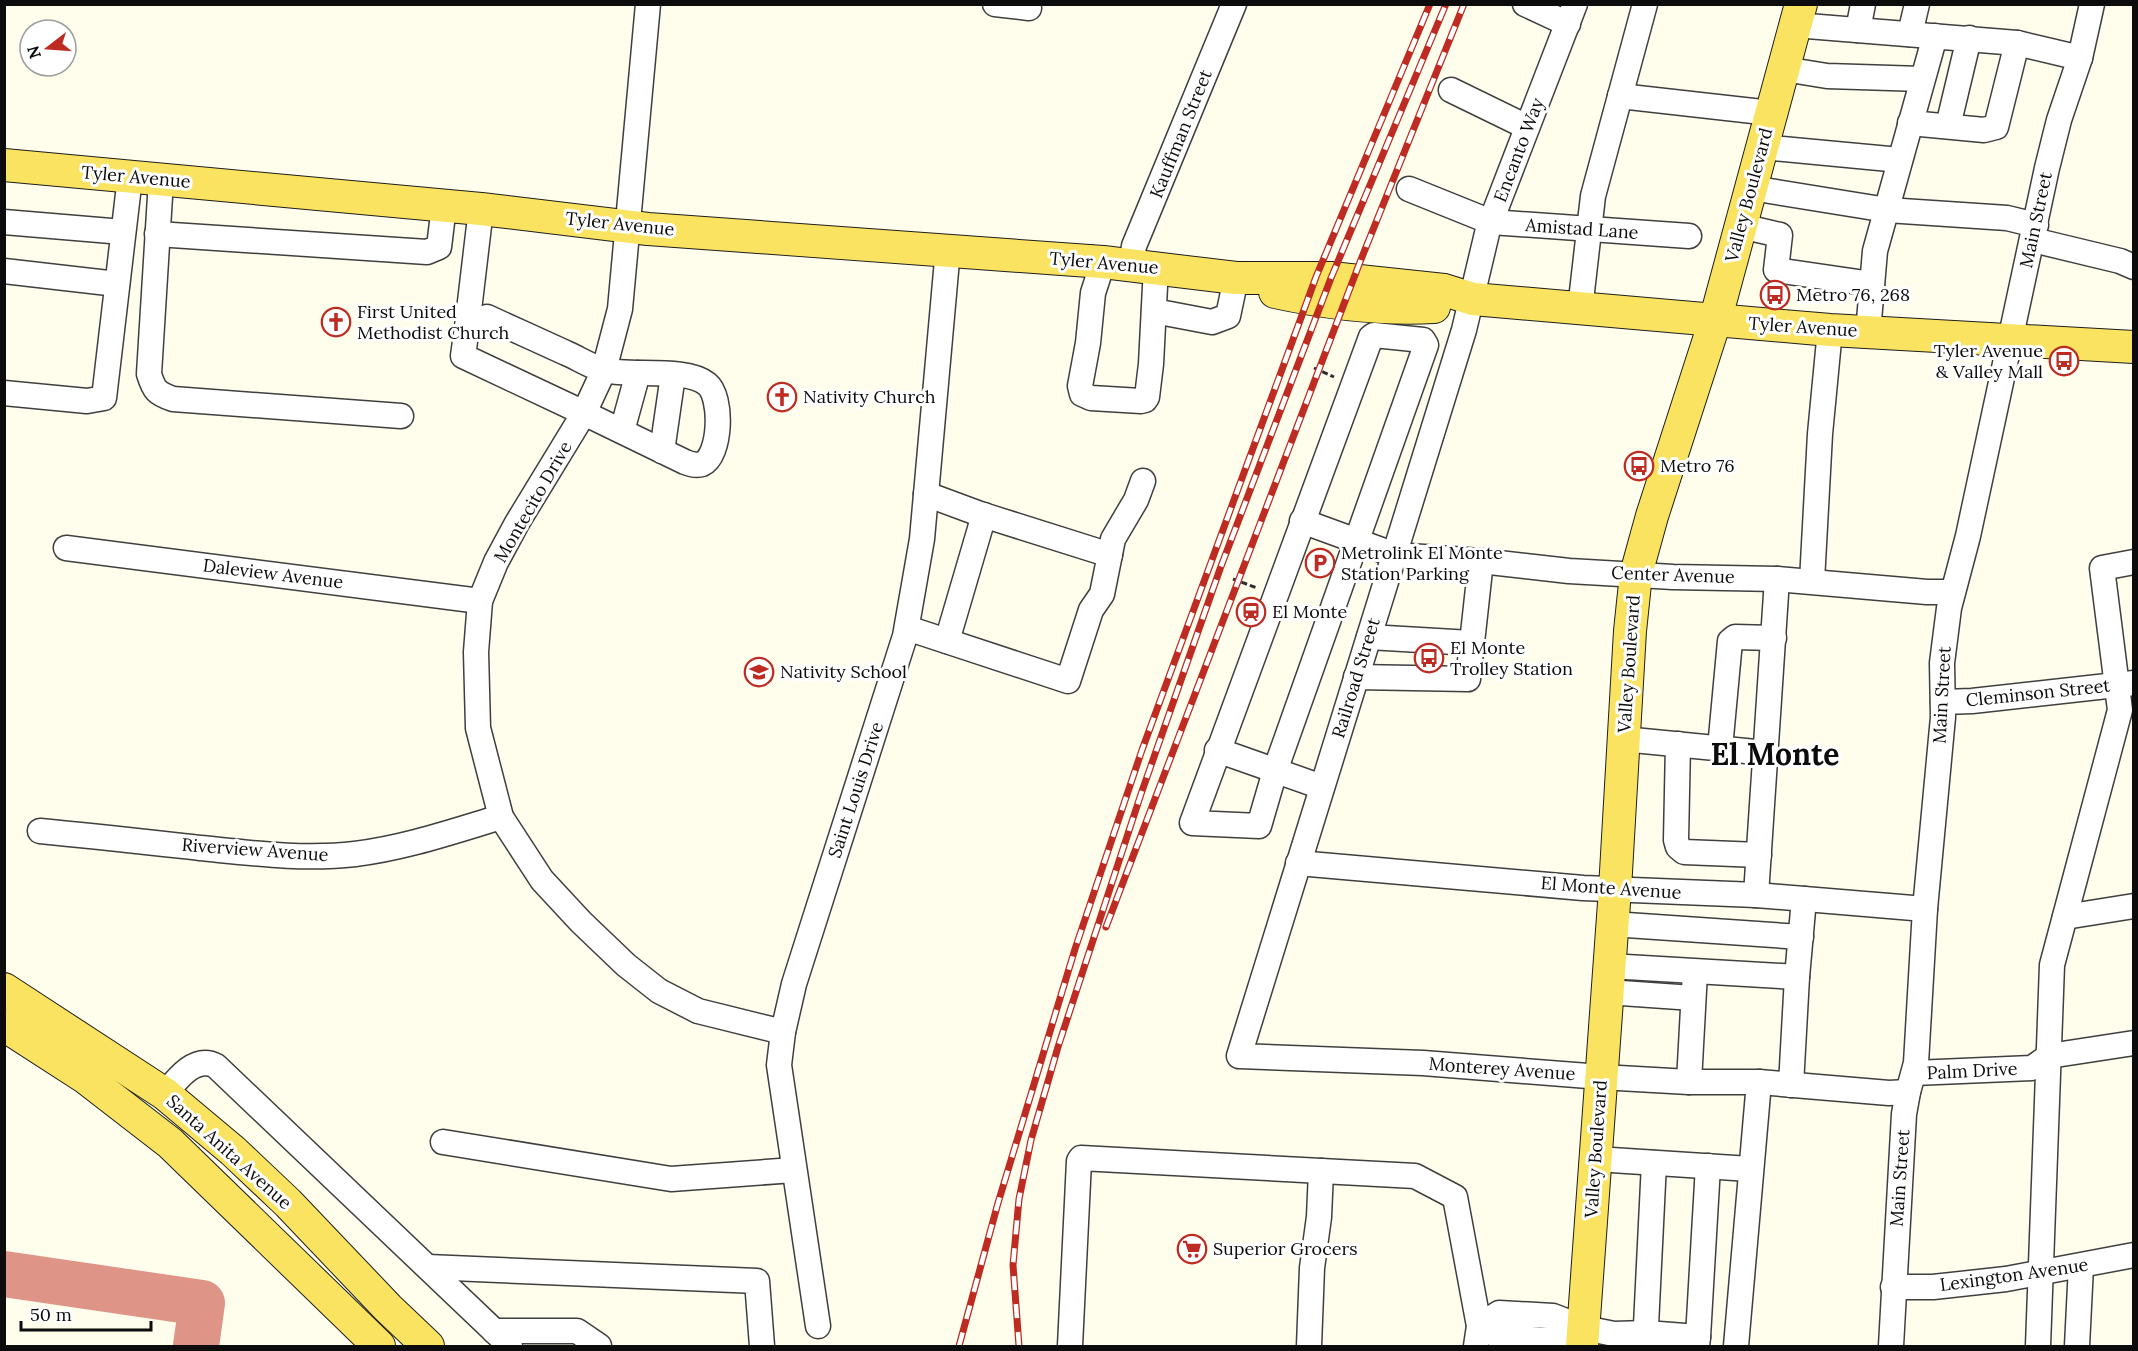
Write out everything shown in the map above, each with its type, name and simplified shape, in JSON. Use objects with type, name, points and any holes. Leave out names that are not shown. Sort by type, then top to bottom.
[{"type":"main road","name":"Valley Boulevard","points":[[1583,1337],[1615,889],[1630,631],[1636,574],[1655,507],[1715,321],[1798,15]]},
{"type":"main road","name":"Tyler Avenue","points":[[4,165],[481,209],[660,229],[948,249],[1130,265],[1236,278],[1331,278],[1444,290],[1473,299],[1715,321],[1830,330],[2133,347]]},
{"type":"main road","name":"Santa Anita Avenue","points":[[4,989],[165,1094],[233,1151],[288,1203],[428,1347]]},
{"type":"main road","name":"Santa Anita Avenue","points":[[4,1025],[86,1078],[170,1143],[379,1347]]},
{"type":"street","name":"Montecito Drive","points":[[648,4],[620,309],[604,370],[584,413],[517,523],[496,562],[480,601],[476,652],[478,728],[501,817],[542,880],[588,930],[659,991],[698,1011],[783,1032]]},
{"type":"street","points":[[996,4],[1029,8]]},
{"type":"street","name":"Kauffman Street","points":[[1130,265],[1134,246],[1234,4]]},
{"type":"street","points":[[1525,4],[1572,14]]},
{"type":"street","points":[[1580,309],[1593,196],[1645,4]]},
{"type":"street","points":[[1858,30],[1863,4]]},
{"type":"street","points":[[1910,34],[1917,4]]},
{"type":"street","name":"Main Street","points":[[1891,1347],[1904,1114],[1911,1083],[1943,717],[1942,663],[1949,608],[1968,536],[2059,120],[2080,58],[2092,4]]},
{"type":"street","name":"Main Street","points":[[2080,58],[2099,34],[2109,4]]},
{"type":"street","name":"Encanto Way","points":[[1473,299],[1477,273],[1491,222],[1572,14]]},
{"type":"street","points":[[1798,15],[1858,30],[2017,42],[2080,58]]},
{"type":"street","points":[[1868,332],[1875,251],[1935,36]]},
{"type":"street","points":[[1948,126],[1969,39]]},
{"type":"street","points":[[1910,123],[1984,130],[1996,127],[2017,42]]},
{"type":"street","points":[[1784,69],[1827,76],[1922,79]]},
{"type":"street","points":[[1451,90],[1527,128]]},
{"type":"street","points":[[1620,96],[1771,113]]},
{"type":"street","points":[[1762,147],[1900,160]]},
{"type":"street","points":[[4,393],[87,401],[104,398],[130,177]]},
{"type":"street","points":[[161,180],[149,374],[154,389],[162,396],[172,399],[401,416]]},
{"type":"street","points":[[1751,188],[1887,210],[2007,218],[2034,232],[2133,267]]},
{"type":"street","name":"Amistad Lane","points":[[1409,189],[1491,222],[1689,236]]},
{"type":"street","points":[[158,234],[427,252],[439,247],[444,206]]},
{"type":"street","points":[[466,327],[487,317],[604,370],[673,375],[707,384],[713,392],[718,416],[716,435],[709,459],[701,464],[692,465],[463,357],[466,327],[481,209]]},
{"type":"street","points":[[4,222],[123,232]]},
{"type":"street","points":[[1740,226],[1780,235],[1776,270],[1872,284]]},
{"type":"street","name":"Saint Louis Drive","points":[[818,1326],[779,1065],[783,1032],[794,984],[906,628],[922,539],[948,249]]},
{"type":"street","points":[[1130,265],[1154,311],[1148,397],[1145,400],[1091,398],[1082,394],[1080,386],[1088,343],[1093,293],[1130,265]]},
{"type":"street","points":[[4,271],[117,284]]},
{"type":"street","points":[[1154,311],[1212,322],[1228,316],[1236,278]]},
{"type":"street","name":"Railroad Street","points":[[1239,1056],[1473,299]]},
{"type":"street","points":[[1812,581],[1820,434],[1830,330]]},
{"type":"street","points":[[1374,335],[1423,340],[1426,345],[1356,541],[1275,771],[1259,826],[1192,823],[1371,337],[1374,335]]},
{"type":"street","points":[[622,431],[638,372]]},
{"type":"street","points":[[662,451],[673,375]]},
{"type":"street","points":[[906,628],[1068,681],[1091,610],[1102,594],[1113,539],[1136,500],[1143,481]]},
{"type":"street","points":[[926,494],[1110,555]]},
{"type":"street","points":[[947,641],[984,515]]},
{"type":"street","name":"Center Avenue","points":[[1302,521],[1395,555],[1481,561],[1569,571],[1778,579],[1927,592],[1952,592]]},
{"type":"street","name":"Daleview Avenue","points":[[66,548],[480,601]]},
{"type":"street","points":[[1356,677],[1468,679],[1481,561]]},
{"type":"street","points":[[2038,1347],[2052,965],[2125,684],[2102,568],[2133,562]]},
{"type":"street","points":[[1756,896],[1778,579]]},
{"type":"street","points":[[1369,637],[1471,644]]},
{"type":"street","points":[[1720,748],[1730,641],[1735,637],[1774,638]]},
{"type":"street","name":"Cleminson Street","points":[[1943,702],[1972,701],[2125,684]]},
{"type":"street","points":[[1623,739],[1766,753]]},
{"type":"street","points":[[1678,744],[1676,840],[1678,847],[1684,852],[1759,855]]},
{"type":"street","points":[[1217,750],[1322,787]]},
{"type":"street","name":"Riverview Avenue","points":[[40,831],[261,854],[318,856],[356,854],[395,846],[435,837],[501,817]]},
{"type":"street","name":"El Monte Avenue","points":[[1298,863],[1615,889],[1804,899],[1925,909]]},
{"type":"street","points":[[1791,1085],[1804,899]]},
{"type":"street","points":[[2065,917],[2133,906]]},
{"type":"street","points":[[1612,924],[1801,937]]},
{"type":"street","points":[[1608,979],[1695,972],[1797,977]]},
{"type":"street","points":[[1689,1082],[1695,972]]},
{"type":"street","points":[[1608,979],[1693,998]]},
{"type":"street","name":"Palm Drive","points":[[1911,1083],[2032,1068],[2049,1056],[2133,1043]]},
{"type":"street","name":"Monterey Avenue","points":[[1239,1056],[1423,1063],[1689,1082],[1759,1082],[1889,1094],[1911,1083]]},
{"type":"street","points":[[165,1094],[175,1082],[199,1062],[208,1062],[216,1066],[502,1339],[577,1331],[599,1347]]},
{"type":"street","points":[[1736,1347],[1759,1082]]},
{"type":"street","points":[[443,1142],[671,1179],[795,1170]]},
{"type":"street","points":[[1070,1347],[1079,1159],[1144,1160],[1415,1176],[1455,1197],[1477,1336],[1551,1340],[1614,1334],[1646,1340],[1697,1342],[1708,1166]]},
{"type":"street","points":[[1596,1159],[1750,1169]]},
{"type":"street","points":[[1646,1340],[1654,1163]]},
{"type":"street","points":[[1309,1347],[1312,1268],[1319,1217],[1321,1171]]},
{"type":"street","name":"Lexington Avenue","points":[[1893,1287],[1933,1287],[2006,1279],[2133,1255]]},
{"type":"street","points":[[2077,1347],[2081,1266]]},
{"type":"street","points":[[429,1267],[757,1281],[762,1347]]},
{"type":"path","points":[[1314,368],[1329,374]]},
{"type":"path","points":[[1233,579],[1251,586]]},
{"type":"taxiway","points":[[4,1274],[202,1303],[196,1346]]},
{"type":"railway","points":[[959,1346],[998,1203],[1075,949],[1142,750],[1316,277],[1430,4]]},
{"type":"railway","points":[[1019,1346],[1013,1265],[1019,1199],[1031,1140],[1058,1047],[1141,794],[1220,569],[1331,278],[1446,4]]},
{"type":"railway","points":[[1106,927],[1360,262],[1464,4]]},
{"type":"place","name":"Metro 76, 268","points":[[1775,295]]},
{"type":"place","name":"First United Methodist Church","points":[[336,322]]},
{"type":"place","name":"Tyler Avenue & Valley Mall","points":[[2064,361]]},
{"type":"place","name":"Nativity Church","points":[[782,397]]},
{"type":"place","name":"Metro 76","points":[[1639,466]]},
{"type":"place","name":"Metrolink El Monte Station Parking","points":[[1320,563]]},
{"type":"place","name":"El Monte","points":[[1251,612]]},
{"type":"place","name":"El Monte Trolley Station","points":[[1429,658]]},
{"type":"place","name":"Nativity School","points":[[759,672]]},
{"type":"place","name":"Superior Grocers","points":[[1192,1249]]},
{"type":"district","name":"El Monte","points":[[1775,755]]}]
